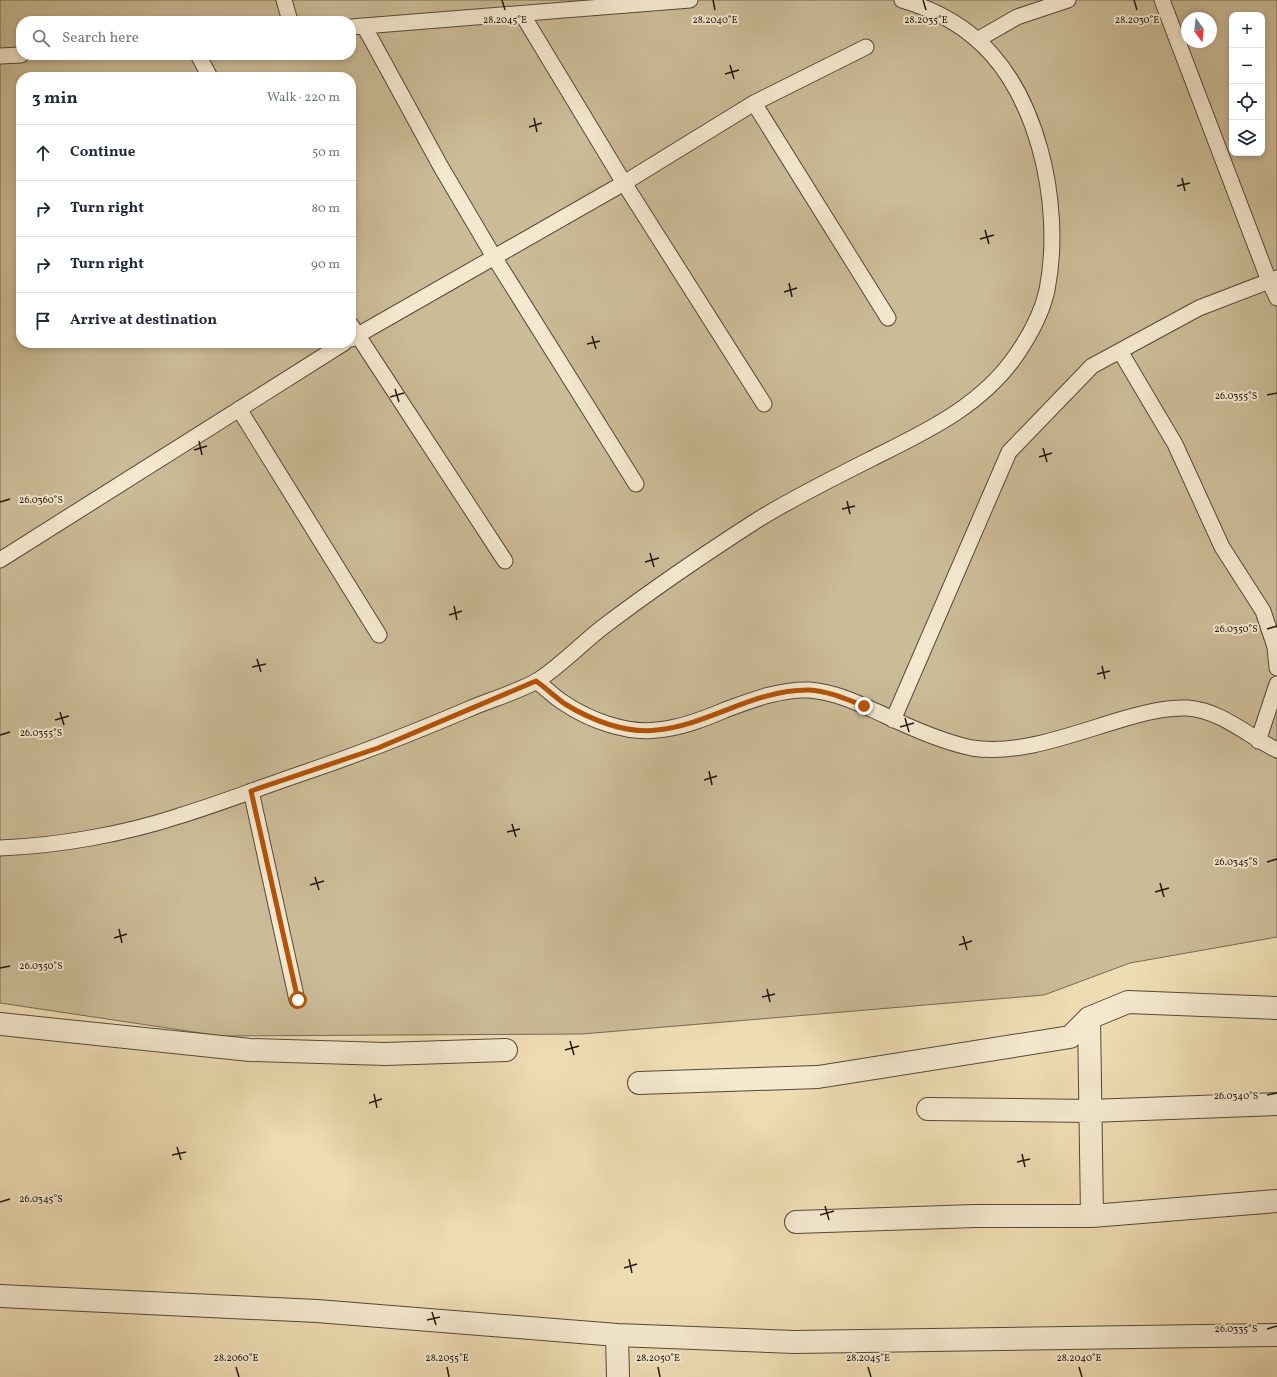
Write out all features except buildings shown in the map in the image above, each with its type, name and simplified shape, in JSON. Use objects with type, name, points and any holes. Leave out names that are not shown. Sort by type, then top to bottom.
[{"type":"street","points":[[639,1083],[818,1077],[1070,1037],[1089,1018],[1128,1002],[1277,1008]]},
{"type":"street","points":[[1089,1018],[1092,1216]]},
{"type":"street","points":[[0,1024],[250,1050],[385,1054],[506,1050]]},
{"type":"street","points":[[928,1109],[1090,1111],[1277,1104]]},
{"type":"street","points":[[796,1222],[975,1216],[1092,1216],[1277,1201]]},
{"type":"street","points":[[0,1296],[317,1311],[616,1335],[794,1342],[1277,1335]]},
{"type":"street","points":[[616,1335],[618,1377]]},
{"type":"lane","points":[[284,0],[289,16]]},
{"type":"lane","points":[[636,484],[494,257],[357,27],[690,0]]},
{"type":"lane","points":[[0,848],[68,841],[126,830],[176,817],[378,748],[536,681],[611,622],[679,573],[761,518],[840,474],[952,417],[990,387],[1016,357],[1034,327],[1047,293],[1051,257],[1047,173],[1034,125],[1017,87],[997,58],[957,24],[925,7],[902,0]]},
{"type":"lane","points":[[977,40],[1017,17],[1068,0]]},
{"type":"lane","points":[[1162,0],[1273,280],[1277,298]]},
{"type":"lane","points":[[522,14],[624,183],[764,404]]},
{"type":"lane","points":[[356,331],[494,257],[624,183],[754,103],[866,47]]},
{"type":"lane","points":[[0,56],[16,55]]},
{"type":"lane","points":[[201,60],[207,72]]},
{"type":"lane","points":[[754,103],[888,318]]},
{"type":"lane","points":[[893,720],[1009,452],[1092,366],[1198,308],[1273,280]]},
{"type":"lane","points":[[356,338],[505,561]]},
{"type":"lane","points":[[0,560],[336,348]]},
{"type":"lane","points":[[1120,351],[1175,444],[1222,546],[1263,611],[1275,647],[1277,668]]},
{"type":"lane","points":[[239,409],[379,635]]},
{"type":"lane","points":[[536,681],[564,703],[589,716],[633,730],[656,730],[679,727],[753,700],[785,692],[809,690],[836,694],[893,720],[973,748],[997,749],[1028,745],[1164,709],[1189,708],[1211,713],[1235,725],[1258,741],[1277,750]]},
{"type":"lane","points":[[1258,741],[1277,684]]},
{"type":"lane","points":[[251,791],[298,1000]]},
{"type":"shaded area","points":[[0,0],[1277,0],[1277,937],[1130,963],[1044,995],[582,1034],[221,1036],[0,1003]]},
{"type":"route","points":[[298,1000],[251,791],[378,748],[536,681],[564,703],[589,716],[633,730],[656,730],[679,727],[753,700],[785,692],[809,690],[836,694],[864,706]]}]
